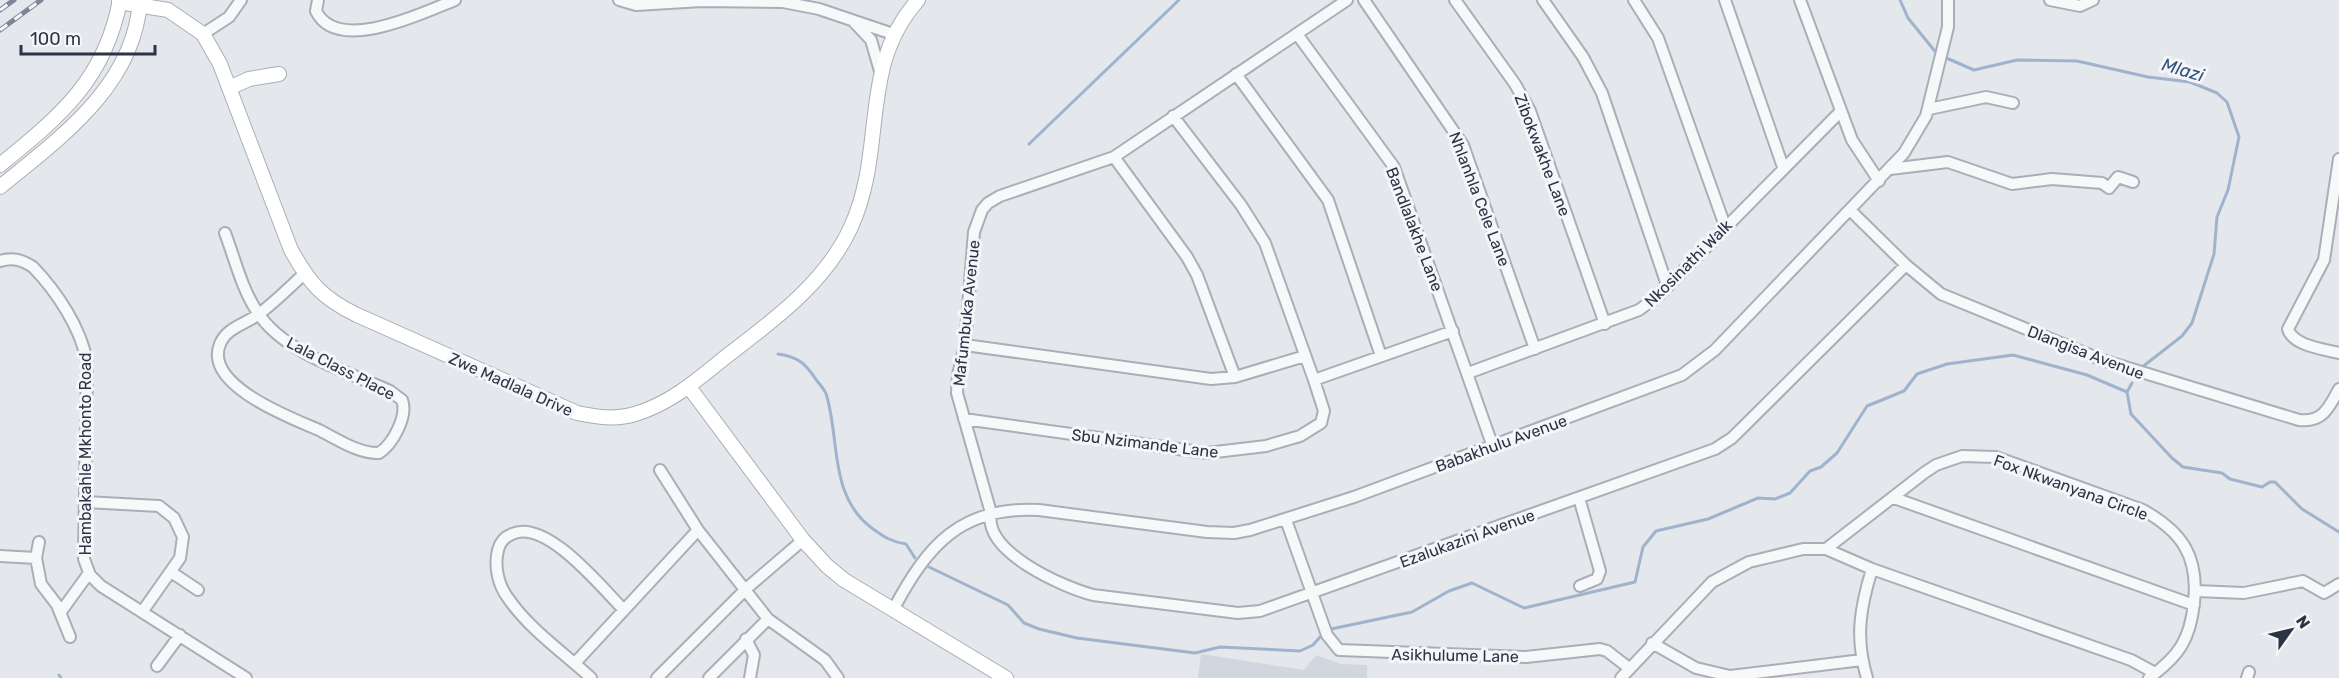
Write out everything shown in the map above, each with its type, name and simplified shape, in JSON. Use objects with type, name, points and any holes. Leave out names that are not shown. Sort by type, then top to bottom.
[{"type":"street","points":[[203,34],[229,17],[241,0]]},
{"type":"street","points":[[318,0],[316,11],[327,23],[370,30],[455,0]]},
{"type":"street","points":[[619,0],[636,5],[702,1],[820,4],[851,20],[893,34]]},
{"type":"street","name":"Zwe Madlala Drive","points":[[120,1],[140,2],[168,10],[203,34],[216,54],[281,226],[304,274],[318,292],[334,304],[577,413],[615,418],[655,408],[689,387],[801,296],[827,265],[851,228],[870,167],[880,71],[893,34],[918,0]]},
{"type":"street","name":"Mafumbuka Avenue","points":[[991,513],[964,419],[957,384],[965,345],[974,232],[982,210],[1000,196],[1114,157],[1347,0]]},
{"type":"street","name":"Nhlanhla Cele Lane","points":[[1364,0],[1463,145],[1535,349]]},
{"type":"street","name":"Zibokwakhe Lane","points":[[1455,0],[1515,84],[1530,111],[1605,324]]},
{"type":"street","points":[[1543,0],[1583,57],[1602,93],[1667,285]]},
{"type":"street","points":[[1634,0],[1658,38],[1725,226]]},
{"type":"street","points":[[1725,0],[1783,167]]},
{"type":"street","points":[[1800,0],[1840,112],[1857,148],[1879,181]]},
{"type":"street","name":"Babakhulu Avenue","points":[[893,610],[914,571],[941,540],[963,525],[991,513],[1018,508],[1221,534],[1251,530],[1286,520],[1493,447],[1661,384],[1698,364],[1879,181],[1920,131],[1929,109],[1940,66],[1950,15],[1948,0]]},
{"type":"street","points":[[2050,0],[2080,6],[2093,0]]},
{"type":"street","points":[[0,165],[55,120],[76,98],[104,55],[120,1]]},
{"type":"street","points":[[0,187],[65,134],[94,105],[121,64],[133,34],[140,2]]},
{"type":"street","points":[[851,20],[870,40],[880,71]]},
{"type":"street","name":"Bandlalakhe Lane","points":[[1297,34],[1394,167],[1493,447]]},
{"type":"street","points":[[229,88],[249,79],[279,74]]},
{"type":"street","points":[[1236,74],[1328,200],[1381,356]]},
{"type":"street","points":[[1929,109],[1986,97],[2013,102]]},
{"type":"street","name":"Nkosinathi Walk","points":[[1468,373],[1639,310],[1667,285],[1840,112]]},
{"type":"street","points":[[1173,116],[1255,225],[1279,276],[1314,380],[1453,331]]},
{"type":"street","points":[[1114,157],[1187,257],[1197,275],[1235,377]]},
{"type":"street","points":[[2339,159],[2324,260],[2288,329],[2293,338],[2339,353]]},
{"type":"street","points":[[1890,169],[1948,162],[2012,184],[2052,179],[2102,183],[2109,188],[2118,177],[2133,182]]},
{"type":"street","name":"Dlangisa Avenue","points":[[1850,210],[1906,265],[1941,294],[2102,360],[2299,420],[2313,421],[2319,418],[2339,389]]},
{"type":"street","name":"Lala Class Place","points":[[225,233],[259,315],[287,343],[398,395],[404,405],[404,411],[393,439],[379,453],[367,452],[259,403],[225,374],[217,356],[223,338],[234,328],[259,315],[304,274]]},
{"type":"street","name":"Hambakahle Mkhonto Road","points":[[0,261],[22,260],[33,267],[78,331],[84,344],[87,363],[84,560],[89,573],[101,586],[246,678]]},
{"type":"street","name":"Ezalukazini Avenue","points":[[991,513],[989,522],[992,532],[1013,554],[1043,575],[1076,590],[1093,595],[1250,614],[1725,444],[1906,265]]},
{"type":"street","points":[[965,345],[1211,379],[1235,377],[1305,356]]},
{"type":"street","name":"Sbu Nzimande Lane","points":[[964,419],[1207,453],[1266,446],[1300,435],[1321,423],[1324,411],[1314,380]]},
{"type":"street","points":[[689,387],[803,540],[827,566],[893,610],[1005,678]]},
{"type":"street","name":"Fox Nkwanyana Circle","points":[[1826,549],[1924,473],[1962,456],[1996,457],[2143,510],[2158,519],[2182,541],[2193,564],[2196,591],[2189,635],[2176,654],[2152,676]]},
{"type":"street","points":[[660,470],[698,530],[747,588],[768,619],[825,660],[838,678]]},
{"type":"street","points":[[1579,498],[1600,571],[1597,579],[1580,586]]},
{"type":"street","points":[[1894,498],[2194,605]]},
{"type":"street","points":[[85,502],[150,505],[166,510],[174,518],[183,537],[180,558],[142,612]]},
{"type":"street","name":"Asikhulume Lane","points":[[1286,520],[1310,594],[1330,641],[1345,652],[1526,657],[1600,649],[1607,651],[1629,668]]},
{"type":"street","points":[[591,678],[516,608],[501,586],[497,556],[500,544],[506,537],[529,530],[555,543],[624,610]]},
{"type":"street","points":[[575,663],[698,530]]},
{"type":"street","points":[[657,678],[747,588],[803,540]]},
{"type":"street","points":[[39,542],[36,558],[41,584],[60,613],[70,637]]},
{"type":"street","points":[[1621,678],[1699,593],[1736,568],[1803,549],[1826,549],[1872,569],[2131,660],[2152,676]]},
{"type":"street","points":[[0,556],[36,558]]},
{"type":"street","points":[[1867,678],[1862,660],[1859,620],[1872,569]]},
{"type":"street","points":[[171,572],[198,590]]},
{"type":"street","points":[[60,613],[89,573]]},
{"type":"street","points":[[2196,591],[2244,593],[2303,581],[2324,593],[2339,584]]},
{"type":"street","points":[[709,678],[768,619]]},
{"type":"street","points":[[157,666],[180,635]]},
{"type":"street","points":[[746,639],[754,655],[750,678]]},
{"type":"street","points":[[1652,643],[1696,668],[1731,676],[1862,660]]},
{"type":"shaded area","points":[[1201,654],[1304,670],[1316,655],[1341,664],[1367,665],[1367,678],[1198,678]]},
{"type":"waterway","points":[[1029,144],[1179,0]]},
{"type":"waterway","name":"Mlazi","points":[[1900,0],[1908,18],[1938,55]]},
{"type":"waterway","name":"Mlazi","points":[[1944,57],[1974,70],[2017,60],[2077,61],[2148,77],[2190,82],[2217,93],[2227,102],[2239,137],[2228,190],[2217,217],[2214,254],[2192,323],[2182,336],[2141,368]]},
{"type":"waterway","points":[[778,354],[801,362],[826,393],[838,468],[849,501],[859,516],[885,537],[906,544],[915,558]]},
{"type":"waterway","points":[[1331,629],[1412,612],[1449,591],[1472,583],[1524,608],[1635,582],[1643,547],[1656,531],[1708,519],[1758,498],[1775,499],[1790,493],[1810,471],[1821,467],[1837,453],[1867,406],[1904,391],[1917,374],[1947,364],[2013,355],[2087,375],[2127,392]]},
{"type":"waterway","points":[[2132,383],[2127,392],[2131,414],[2183,467],[2222,473],[2230,479],[2262,487],[2275,482],[2302,509],[2339,532]]},
{"type":"waterway","points":[[929,567],[1008,605],[1024,623],[1077,638],[1195,653],[1220,647],[1300,651],[1313,645],[1320,637]]},
{"type":"railway","points":[[0,10],[14,0]]},
{"type":"railway","points":[[0,30],[41,0]]}]
